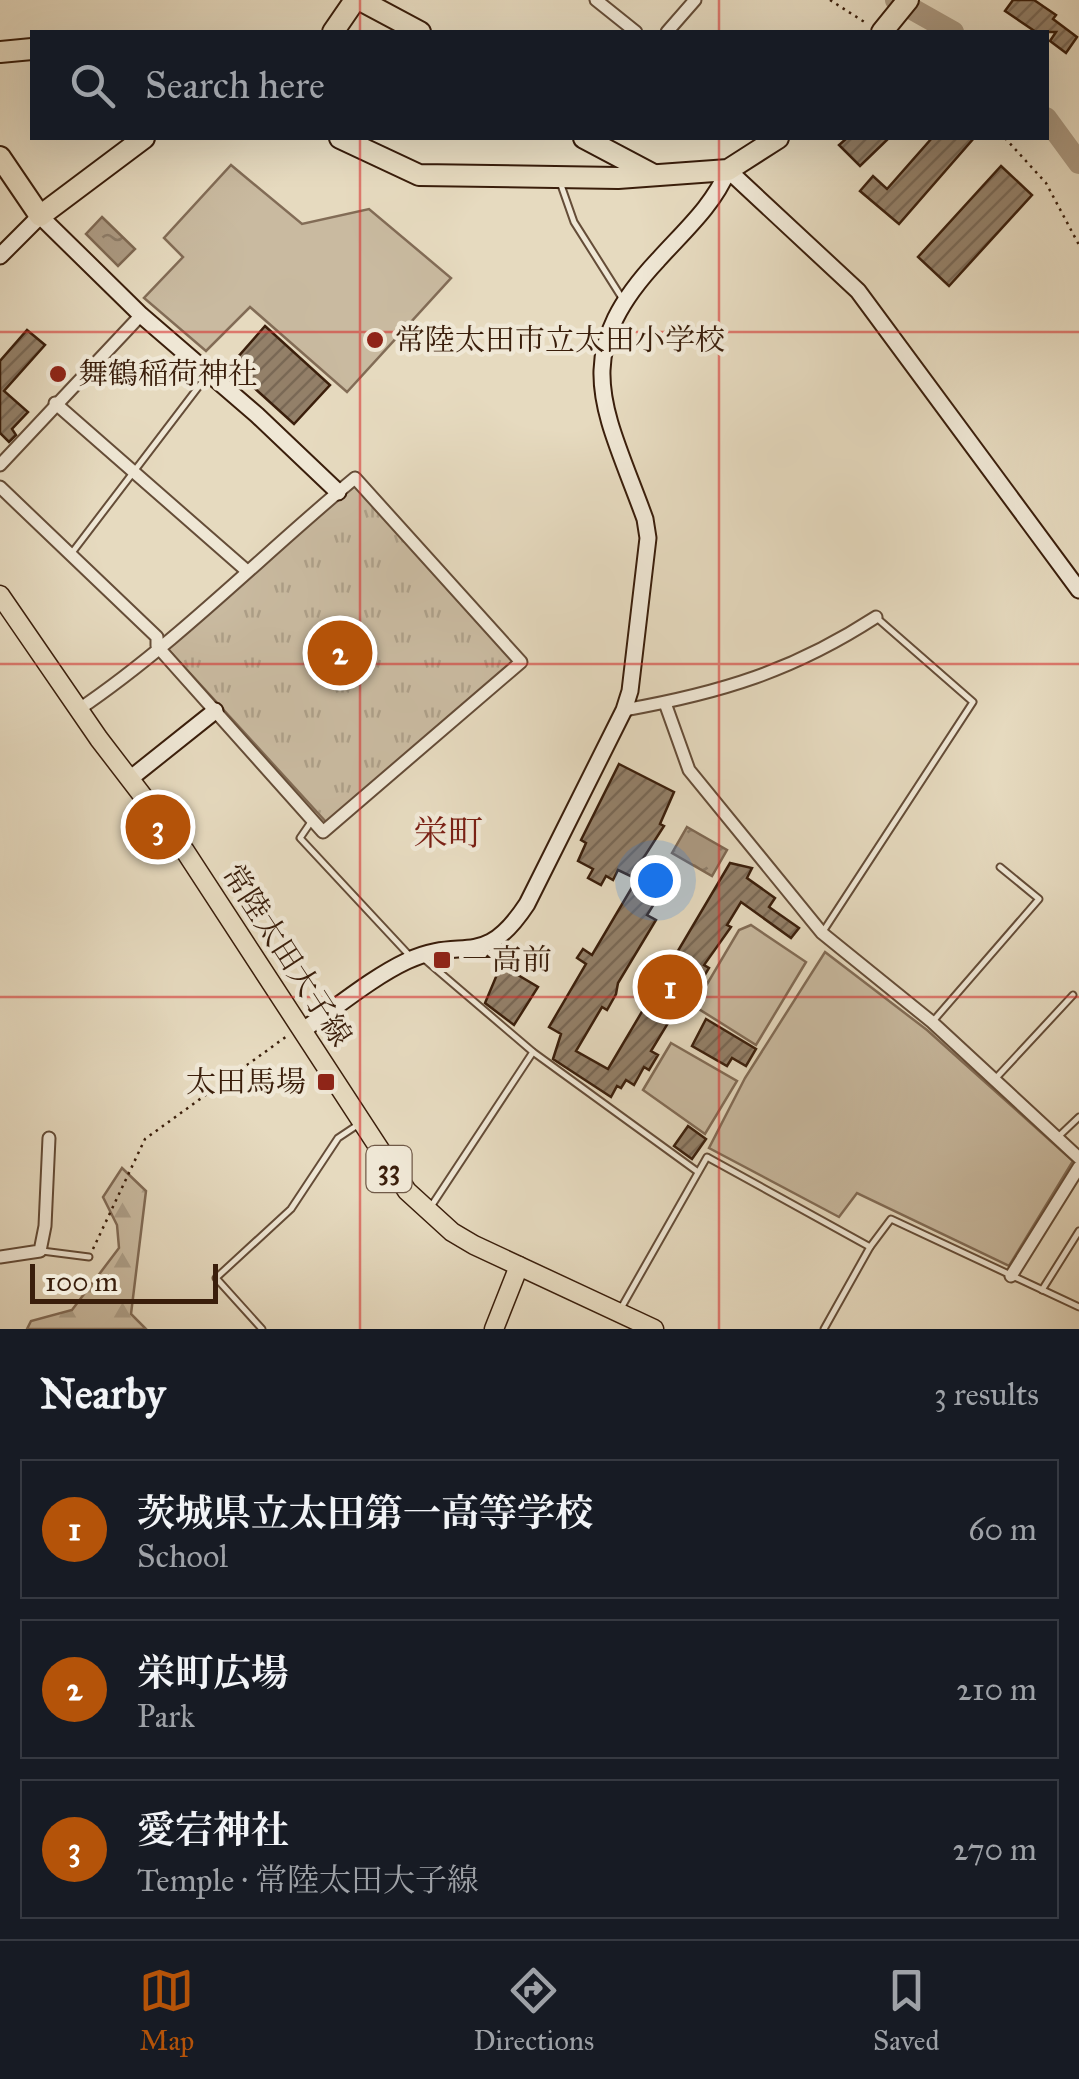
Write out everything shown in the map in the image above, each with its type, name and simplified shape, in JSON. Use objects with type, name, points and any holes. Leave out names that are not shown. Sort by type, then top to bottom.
[{"type":"highway","points":[[334,30],[357,0],[416,30]]},
{"type":"highway","points":[[876,29],[908,0]]},
{"type":"highway","points":[[0,52],[30,50]]},
{"type":"highway","points":[[0,158],[40,216],[141,140]]},
{"type":"highway","points":[[344,140],[419,175],[559,178],[621,170],[658,177],[728,170],[772,140]]},
{"type":"highway","points":[[586,140],[621,170]]},
{"type":"main road","name":"常陸太田大子線","points":[[0,595],[78,710],[185,851],[392,1174],[452,1232],[654,1329]]},
{"type":"main road","points":[[494,1329],[519,1266]]},
{"type":"street","points":[[596,0],[634,30]]},
{"type":"street","points":[[668,30],[695,0]]},
{"type":"street","points":[[301,1028],[416,958],[484,948],[508,930],[527,904],[624,710],[630,691],[648,538],[603,397],[602,352],[624,300],[711,203],[728,170],[858,291],[1079,590]]},
{"type":"street","points":[[0,256],[40,216],[141,315],[338,492]]},
{"type":"street","points":[[0,465],[141,315]]},
{"type":"street","points":[[55,403],[247,571]]},
{"type":"street","points":[[0,487],[157,637],[157,646],[323,832],[521,662],[355,478],[157,646],[116,684],[78,710]]},
{"type":"street","points":[[624,710],[756,680],[823,652],[876,617]]},
{"type":"street","points":[[666,703],[689,770],[822,934],[932,1022],[1079,1158]]},
{"type":"street","points":[[131,778],[214,711]]},
{"type":"street","points":[[0,1257],[40,1251],[46,1226],[49,1138]]},
{"type":"street","points":[[1011,1276],[1079,1166]]},
{"type":"lane","points":[[559,178],[574,222],[624,300]]},
{"type":"lane","points":[[71,554],[209,373]]},
{"type":"lane","points":[[822,934],[973,702],[876,617]]},
{"type":"lane","points":[[312,820],[300,838],[416,958],[533,1052],[698,1172]]},
{"type":"lane","points":[[932,1022],[1040,898],[1000,867]]},
{"type":"lane","points":[[994,1080],[1073,995]]},
{"type":"lane","points":[[428,1212],[533,1052]]},
{"type":"lane","points":[[1058,1137],[1079,1117]]},
{"type":"lane","points":[[262,1329],[216,1278],[291,1209],[338,1138],[362,1122]]},
{"type":"lane","points":[[619,1313],[707,1157],[870,1246]]},
{"type":"lane","points":[[824,1329],[870,1246],[891,1219],[1079,1307]]},
{"type":"lane","points":[[1042,1290],[1079,1231]]},
{"type":"lane","points":[[40,1251],[89,1257]]},
{"type":"path","points":[[830,0],[876,29]]},
{"type":"path","points":[[1007,140],[1046,183],[1079,245]]},
{"type":"path","points":[[89,1257],[145,1140],[301,1028]]},
{"type":"green space","points":[[231,165],[302,224],[369,209],[451,278],[347,392],[250,307],[206,351],[144,298],[183,257],[164,238]]},
{"type":"green space","points":[[355,482],[513,659],[512,664],[327,823],[166,647]]},
{"type":"green space","points":[[751,925],[806,962],[756,1045],[694,1006],[739,930]]},
{"type":"green space","points":[[825,952],[927,1030],[1073,1161],[1009,1266],[857,1193],[839,1217],[709,1148],[745,1078]]},
{"type":"green space","points":[[671,1043],[737,1081],[705,1134],[643,1090]]},
{"type":"green space","points":[[122,1168],[146,1191],[131,1314],[146,1329],[27,1329],[31,1321],[72,1310],[119,1248],[117,1225],[103,1197]]},
{"type":"water","points":[[102,217],[135,249],[118,266],[86,234]]},
{"type":"water","points":[[687,827],[727,850],[712,876],[672,853]]},
{"type":"building","points":[[1013,0],[1034,0],[1077,37],[1066,53],[1050,41],[1056,32],[1033,30],[1005,11]]},
{"type":"building","points":[[845,140],[887,140],[860,166],[839,145]]},
{"type":"building","points":[[930,140],[972,140],[899,224],[860,191],[873,176],[887,189]]},
{"type":"building","points":[[1001,166],[1032,195],[949,286],[918,257]]},
{"type":"building","points":[[265,326],[330,385],[294,424],[230,366]]},
{"type":"building","points":[[27,330],[45,345],[4,391],[28,412],[12,429],[16,435],[9,442],[0,433],[0,361]]},
{"type":"building","points":[[619,764],[674,792],[660,824],[664,826],[637,868],[666,885],[647,915],[656,920],[618,983],[616,994],[607,1010],[602,1007],[576,1051],[608,1069],[730,863],[752,868],[747,878],[775,898],[769,907],[799,928],[791,938],[741,902],[727,925],[731,927],[704,965],[709,968],[688,1003],[682,1000],[651,1051],[658,1055],[649,1070],[644,1067],[634,1085],[626,1080],[621,1088],[617,1086],[611,1097],[553,1059],[561,1034],[549,1027],[586,964],[577,958],[583,949],[592,955],[637,879],[618,870],[613,880],[606,876],[601,885],[588,878],[593,869],[578,861],[586,843],[581,840]]},
{"type":"building","points":[[501,965],[538,987],[514,1025],[485,1003]]},
{"type":"building","points":[[706,1019],[756,1049],[746,1066],[732,1058],[727,1066],[692,1046]]},
{"type":"building","points":[[688,1126],[706,1139],[692,1159],[674,1146]]},
{"type":"waterway","points":[[896,0],[949,30]]},
{"type":"waterway","points":[[1049,122],[1079,163]]},
{"type":"place","name":"常陸太田市立太田小学校","points":[[375,340]]},
{"type":"place","name":"舞鶴稲荷神社","points":[[58,374]]},
{"type":"place","name":"栄町広場","points":[[340,653]]},
{"type":"place","name":"愛宕神社","points":[[158,827]]},
{"type":"place","name":"一高前","points":[[442,960]]},
{"type":"place","name":"茨城県立太田第一高等学校","points":[[670,987]]},
{"type":"place","name":"太田馬場","points":[[326,1082]]},
{"type":"district","name":"栄町","points":[[448,833]]}]
